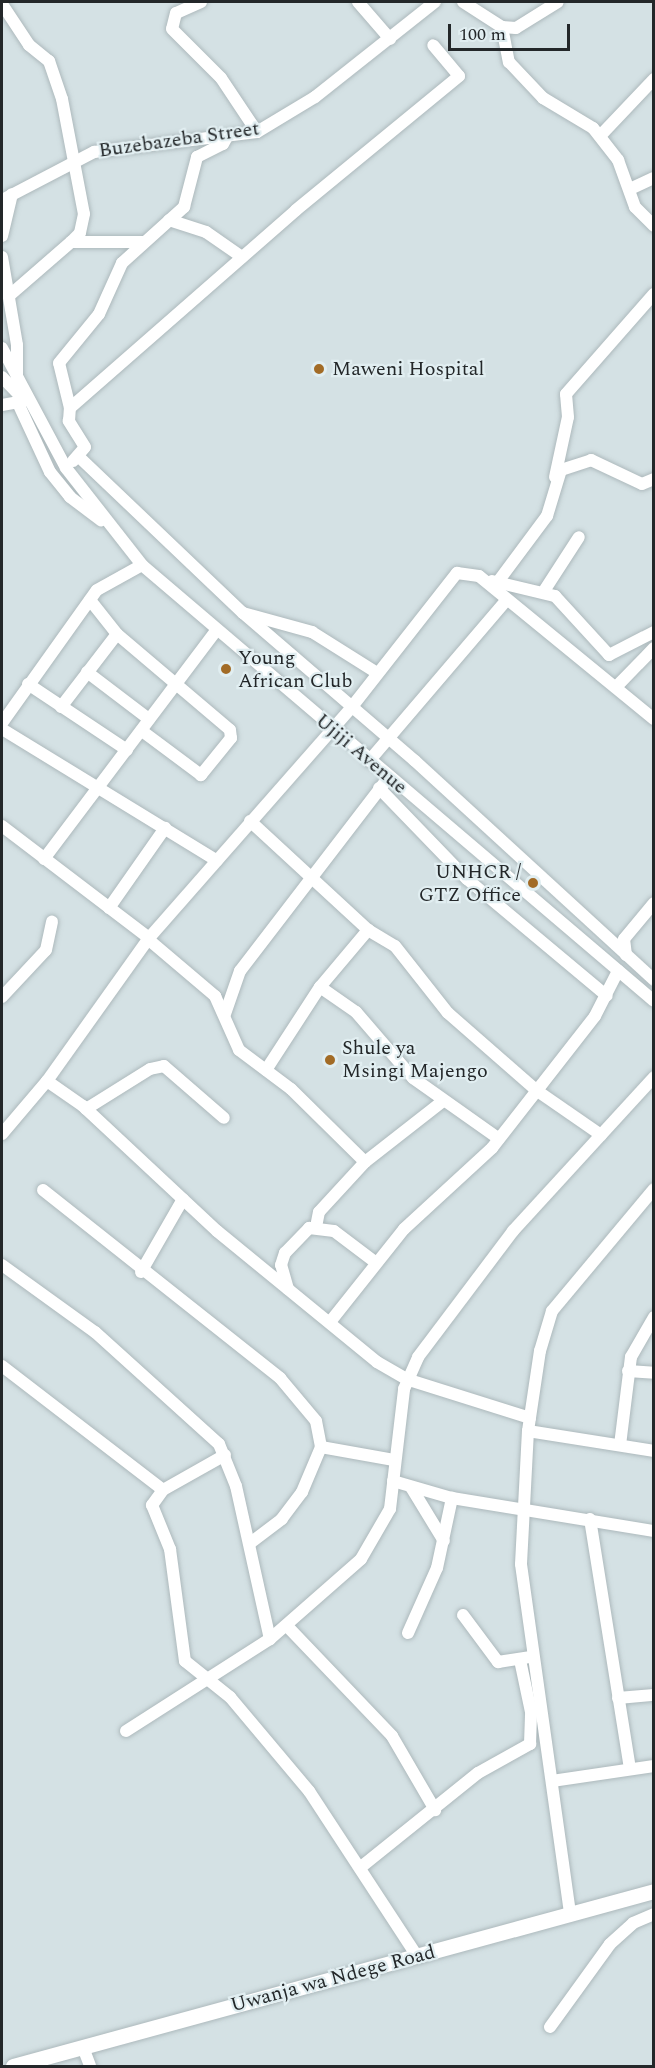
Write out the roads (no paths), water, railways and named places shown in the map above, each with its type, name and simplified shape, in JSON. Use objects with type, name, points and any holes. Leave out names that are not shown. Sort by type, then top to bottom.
[{"type":"main road","name":"Uwanja wa Ndege Road","points":[[13,2067],[84,2050],[654,1891]]},
{"type":"street","points":[[201,2],[176,13],[172,29],[221,78],[257,132]]},
{"type":"street","points":[[358,2],[390,39]]},
{"type":"street","name":"Buzebazeba Street","points":[[7,197],[74,158],[108,148],[257,132],[294,112],[435,2]]},
{"type":"street","points":[[462,2],[502,27],[522,27],[558,2]]},
{"type":"street","points":[[2,4],[53,68],[74,158],[84,214],[71,242],[10,295]]},
{"type":"street","points":[[502,27],[504,55],[532,88],[600,136],[630,189],[635,207],[654,226]]},
{"type":"street","points":[[70,408],[242,257],[457,78],[458,68],[433,45]]},
{"type":"street","points":[[600,136],[654,79]]},
{"type":"street","points":[[66,468],[85,445],[69,422],[70,408],[59,363],[87,331],[117,271],[143,242],[187,202],[193,161],[228,135]]},
{"type":"street","points":[[630,189],[654,178]]},
{"type":"street","points":[[2,236],[7,197]]},
{"type":"street","points":[[169,220],[214,236],[242,257]]},
{"type":"street","points":[[71,242],[143,242]]},
{"type":"street","points":[[2,257],[10,295],[16,378]]},
{"type":"street","points":[[497,583],[548,516],[568,417],[566,394],[654,294]]},
{"type":"street","name":"Ujiji Avenue","points":[[2,348],[16,378],[21,401]]},
{"type":"street","name":"Ujiji Avenue","points":[[2,377],[104,522],[142,565],[388,778],[654,1001]]},
{"type":"street","points":[[2,405],[21,401],[50,472],[70,497],[104,522]]},
{"type":"street","points":[[78,456],[243,613],[387,737],[654,980]]},
{"type":"street","points":[[555,477],[561,470],[591,460],[642,484],[654,479]]},
{"type":"street","points":[[544,591],[579,537]]},
{"type":"street","points":[[2,723],[90,600],[105,584],[142,565]]},
{"type":"street","points":[[2,1133],[47,1081],[149,939],[351,708],[450,577],[464,571],[497,583],[544,591],[573,612],[607,654],[654,632]]},
{"type":"street","points":[[479,576],[505,602],[617,686],[654,719]]},
{"type":"street","points":[[90,600],[117,634],[175,686],[230,730],[215,764],[205,774],[196,774],[142,730]]},
{"type":"street","points":[[369,761],[387,737],[505,602]]},
{"type":"street","points":[[243,613],[312,632],[377,673]]},
{"type":"street","points":[[44,859],[216,631]]},
{"type":"street","points":[[61,707],[117,634]]},
{"type":"street","points":[[617,686],[654,648]]},
{"type":"street","points":[[87,672],[149,719]]},
{"type":"street","points":[[28,684],[127,750]]},
{"type":"street","points":[[2,729],[99,786],[218,861]]},
{"type":"street","points":[[225,1015],[237,977],[309,879],[388,778]]},
{"type":"street","points":[[379,788],[467,879],[607,996]]},
{"type":"street","points":[[250,821],[309,879],[368,930],[395,946],[448,1013],[536,1090],[601,1135]]},
{"type":"street","points":[[2,826],[149,939],[215,996],[239,1050],[266,1070],[364,1162]]},
{"type":"street","points":[[109,908],[165,828]]},
{"type":"street","points":[[626,955],[624,939],[654,903]]},
{"type":"street","points":[[2,998],[46,950],[52,922]]},
{"type":"street","points":[[266,1070],[320,987],[368,930]]},
{"type":"street","points":[[330,1322],[375,1262],[499,1139],[607,996],[618,971]]},
{"type":"street","points":[[320,987],[356,1012],[413,1078],[442,1101],[499,1139]]},
{"type":"street","points":[[86,1109],[150,1069],[164,1066],[224,1118]]},
{"type":"street","points":[[126,1731],[270,1639],[361,1559],[380,1534],[393,1481],[406,1379],[481,1270],[654,1077]]},
{"type":"street","points":[[47,1081],[86,1109],[183,1199],[288,1289],[406,1379],[529,1424],[654,1451]]},
{"type":"street","points":[[316,1227],[319,1212],[364,1162],[442,1101]]},
{"type":"street","points":[[361,1867],[435,1810],[478,1773],[532,1741],[521,1564],[522,1508],[529,1424],[552,1311],[654,1189]]},
{"type":"street","points":[[43,1190],[141,1272],[280,1378],[316,1421],[321,1447],[294,1506],[249,1544]]},
{"type":"street","points":[[141,1272],[183,1199]]},
{"type":"street","points":[[288,1289],[281,1266],[285,1253],[298,1235],[316,1227],[342,1236],[375,1262]]},
{"type":"street","points":[[2,1265],[95,1332],[189,1412],[225,1455],[249,1544],[270,1639]]},
{"type":"street","points":[[620,1445],[628,1371],[637,1342],[654,1317]]},
{"type":"street","points":[[2,1366],[163,1490]]},
{"type":"street","points":[[628,1371],[654,1373]]},
{"type":"street","points":[[321,1447],[394,1460]]},
{"type":"street","points":[[225,1455],[163,1490],[152,1505],[170,1549],[182,1649],[189,1666],[210,1677],[309,1791],[361,1867],[417,1956]]},
{"type":"street","points":[[393,1481],[452,1501],[522,1508],[654,1531]]},
{"type":"street","points":[[411,1487],[444,1541]]},
{"type":"street","points":[[432,1521],[452,1501]]},
{"type":"street","points":[[408,1633],[444,1541],[452,1501]]},
{"type":"street","points":[[590,1519],[630,1768]]},
{"type":"street","points":[[463,1615],[498,1662],[526,1658]]},
{"type":"street","points":[[286,1626],[392,1736],[435,1810]]},
{"type":"street","points":[[526,1658],[552,1782],[570,1913]]},
{"type":"street","points":[[618,1698],[654,1695]]},
{"type":"street","points":[[552,1782],[654,1766]]},
{"type":"street","points":[[550,2027],[610,1944],[633,1923],[654,1914]]},
{"type":"street","points":[[84,2050],[90,2067]]},
{"type":"place","name":"Maweni Hospital","points":[[319,369]]},
{"type":"place","name":"Young African Club","points":[[226,669]]},
{"type":"place","name":"UNHCR / GTZ Office","points":[[533,883]]},
{"type":"place","name":"Shule ya Msingi Majengo","points":[[330,1060]]}]
